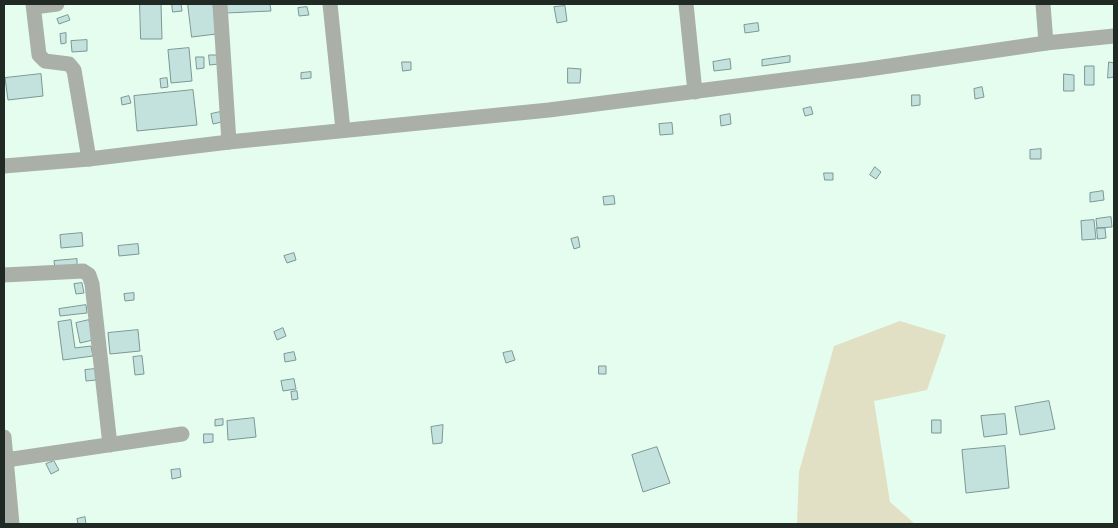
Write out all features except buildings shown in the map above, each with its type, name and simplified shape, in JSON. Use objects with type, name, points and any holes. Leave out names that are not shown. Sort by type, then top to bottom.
[{"type":"street","points":[[57,4],[34,5],[39,55],[45,61],[69,64],[74,70],[89,159]]},
{"type":"street","points":[[220,4],[229,142]]},
{"type":"street","points":[[330,4],[344,130]]},
{"type":"street","points":[[686,4],[695,92]]},
{"type":"street","points":[[1043,4],[1046,43]]},
{"type":"street","points":[[4,166],[89,159],[229,142],[549,110],[862,70],[1046,43],[1114,36]]},
{"type":"street","points":[[4,275],[83,271],[89,275],[92,284],[110,445]]},
{"type":"street","points":[[6,460],[182,434]]},
{"type":"street","points":[[4,437],[12,524]]},
{"type":"green space","points":[[900,321],[946,335],[927,390],[874,401],[890,502],[915,524],[797,524],[799,472],[834,346]]}]
